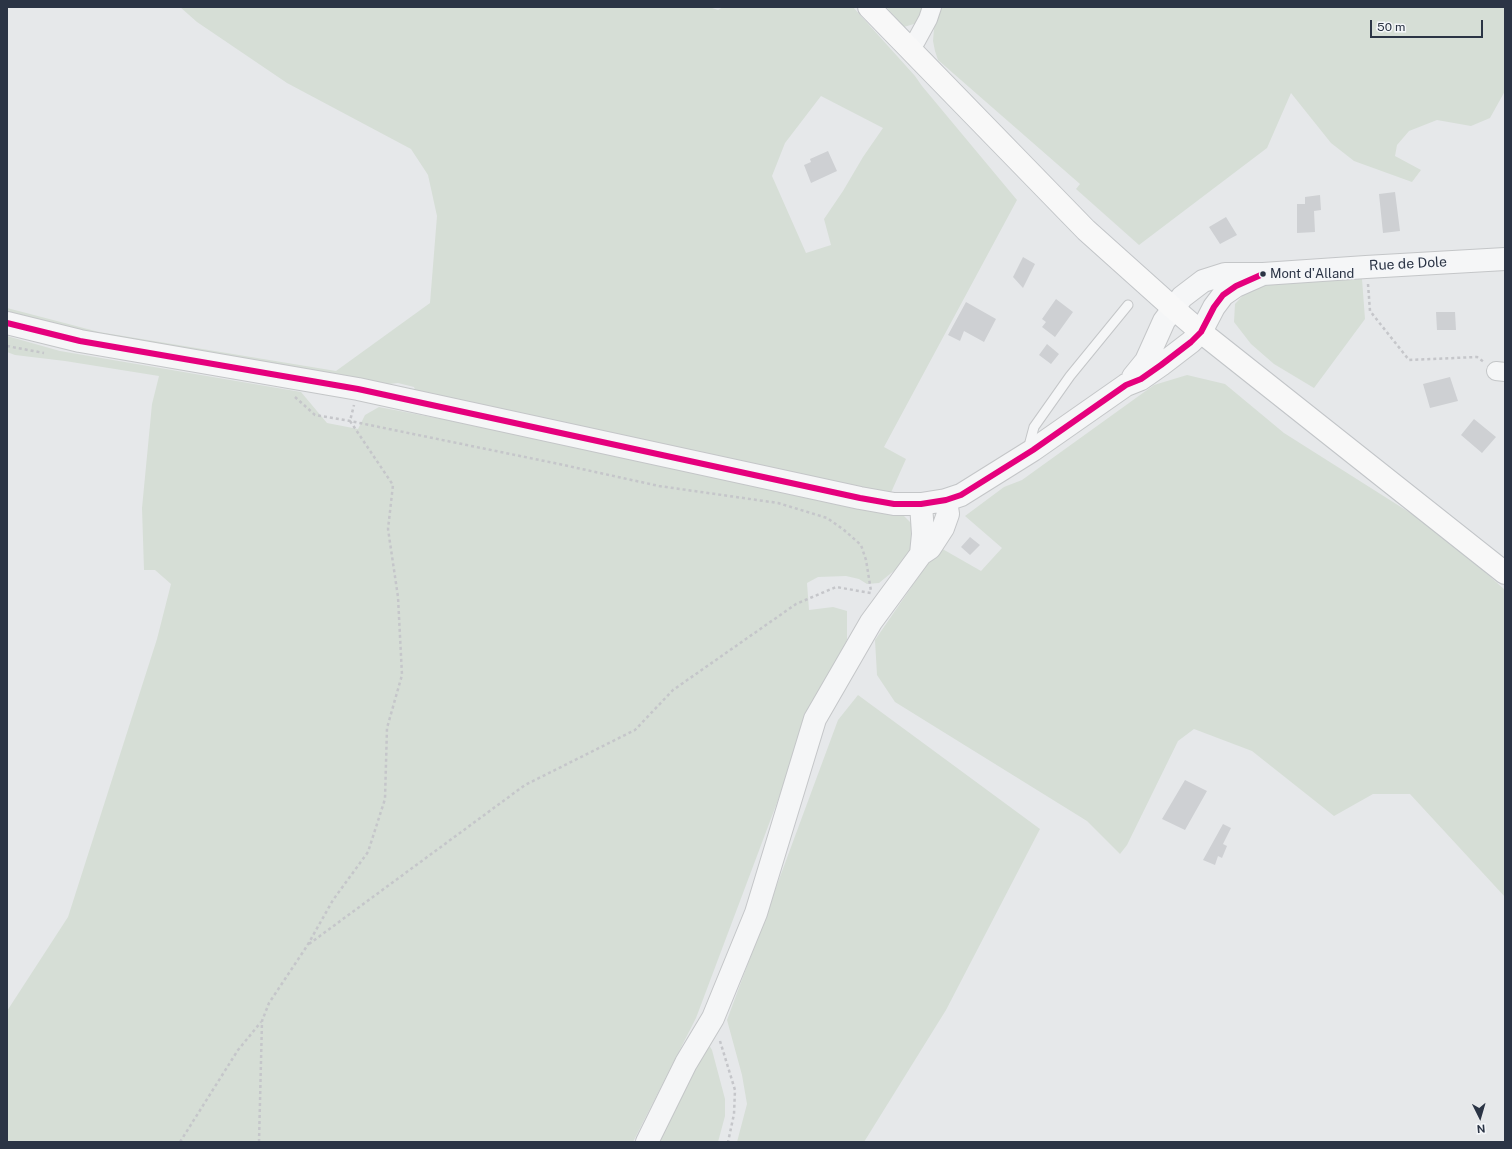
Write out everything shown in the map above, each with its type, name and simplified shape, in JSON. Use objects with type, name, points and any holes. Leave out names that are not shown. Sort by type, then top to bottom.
[{"type":"main road","points":[[869,7],[909,50],[1086,230],[1173,308],[1201,332],[1505,573]]},
{"type":"street","points":[[909,50],[916,41],[928,19],[932,7]]},
{"type":"street","name":"Rue de Dole","points":[[1126,385],[1146,361],[1164,321],[1173,308],[1182,297],[1203,281],[1225,274],[1263,274],[1505,259]]},
{"type":"street","name":"Rue de Dole","points":[[1126,385],[1141,379],[1191,342],[1201,332],[1214,307],[1236,286],[1263,274]]},
{"type":"street","points":[[7,323],[80,341],[358,389],[894,504],[921,504],[946,500],[961,495],[1033,450],[1126,385]]},
{"type":"street","points":[[647,1142],[686,1063],[713,1018],[756,913],[815,719],[871,622],[880,594],[921,554],[930,548],[944,528],[948,514],[946,500]]},
{"type":"street","points":[[921,504],[923,534],[921,554]]},
{"type":"lane","points":[[1033,450],[1030,442],[1034,427],[1070,376],[1128,305]]},
{"type":"path","points":[[1368,267],[1370,311],[1408,360],[1477,358],[1500,371]]},
{"type":"path","points":[[7,346],[47,353]]},
{"type":"path","points":[[180,1142],[238,1050],[262,1021],[269,1003],[276,991],[307,946],[333,900],[368,852],[386,799],[387,728],[402,675],[398,597],[388,529],[393,485],[350,421],[358,389]]},
{"type":"path","points":[[289,396],[295,397],[314,415],[559,464],[659,486],[778,503],[827,518],[844,530],[861,546],[880,594]]},
{"type":"path","points":[[307,946],[525,785],[635,730],[673,690],[796,604],[836,587],[880,594]]},
{"type":"path","points":[[713,1018],[735,1090],[734,1114],[728,1142]]},
{"type":"path","points":[[259,1142],[262,1021]]},
{"type":"shaded area","points":[[180,7],[709,7],[718,10],[723,7],[853,7],[915,76],[1017,200],[884,447],[906,459],[889,497],[418,398],[414,387],[398,383],[371,386],[7,318],[7,308],[99,332],[336,371],[430,303],[437,216],[428,175],[411,149],[287,83],[197,22]],"holes":[[[821,96],[883,128],[824,219],[831,245],[806,253],[772,176],[785,143]]]},
{"type":"shaded area","points":[[886,7],[924,7],[917,23],[904,27]]},
{"type":"shaded area","points":[[939,7],[1505,7],[1505,91],[1490,118],[1471,126],[1437,120],[1409,131],[1397,145],[1395,156],[1421,170],[1412,182],[1354,161],[1331,143],[1291,93],[1267,148],[1139,245],[1076,189],[1080,184],[938,60],[933,41],[935,17]]},
{"type":"shaded area","points":[[1362,279],[1365,319],[1314,388],[1274,364],[1251,344],[1234,322],[1235,304],[1249,289],[1269,283]]},
{"type":"shaded area","points":[[7,336],[60,351],[301,392],[327,423],[358,429],[365,415],[379,407],[576,445],[902,514],[912,524],[916,540],[912,556],[879,583],[867,584],[859,579],[846,576],[818,577],[807,583],[809,610],[833,607],[847,611],[847,640],[781,792],[696,1018],[633,1142],[7,1142],[7,1011],[68,917],[157,639],[171,584],[155,570],[144,570],[142,508],[152,404],[159,376],[65,361],[15,355],[7,352]]},
{"type":"shaded area","points":[[1187,375],[1225,384],[1284,433],[1442,533],[1505,590],[1505,897],[1410,794],[1373,794],[1334,816],[1252,751],[1194,729],[1178,741],[1127,845],[1120,854],[1087,821],[895,702],[877,675],[875,640],[939,547],[981,571],[1002,548],[965,516],[1004,487],[1022,480],[1154,385]]},
{"type":"shaded area","points":[[858,695],[1040,829],[946,1010],[864,1142],[737,1142],[747,1104],[742,1075],[727,1020],[838,720]]},
{"type":"shaded area","points":[[707,1042],[712,1050],[725,1099],[725,1116],[718,1142],[654,1142]]},
{"type":"building","points":[[828,151],[837,171],[811,183],[804,165],[811,162],[810,159]]},
{"type":"building","points":[[1395,192],[1400,231],[1383,233],[1379,194]]},
{"type":"building","points":[[1320,195],[1321,210],[1314,211],[1315,232],[1297,233],[1297,204],[1305,204],[1305,197]]},
{"type":"building","points":[[1226,217],[1237,235],[1220,244],[1209,227]]},
{"type":"building","points":[[1023,257],[1035,264],[1023,288],[1013,277]]},
{"type":"building","points":[[1056,299],[1073,312],[1055,337],[1042,327],[1046,322],[1042,319]]},
{"type":"building","points":[[966,302],[996,319],[984,342],[964,331],[960,341],[948,335]]},
{"type":"building","points":[[1436,312],[1455,312],[1456,330],[1437,330]]},
{"type":"building","points":[[1047,344],[1059,354],[1051,364],[1039,355]]},
{"type":"building","points":[[1450,377],[1458,401],[1430,408],[1423,384]]},
{"type":"building","points":[[1474,419],[1496,437],[1482,453],[1461,435]]},
{"type":"building","points":[[970,537],[980,545],[970,555],[961,547]]},
{"type":"building","points":[[1185,780],[1207,791],[1185,830],[1162,819]]},
{"type":"building","points":[[1223,824],[1231,828],[1223,844],[1227,846],[1222,858],[1218,856],[1215,865],[1203,860]]},
{"type":"transit line","points":[[7,323],[80,341],[358,389],[860,498],[894,504],[921,504],[946,500],[961,495],[1033,450],[1126,385],[1141,379],[1191,342],[1201,332],[1214,307],[1223,295],[1236,286],[1263,274]]},
{"type":"place","name":"Mont d'Alland","points":[[1263,274]]}]
